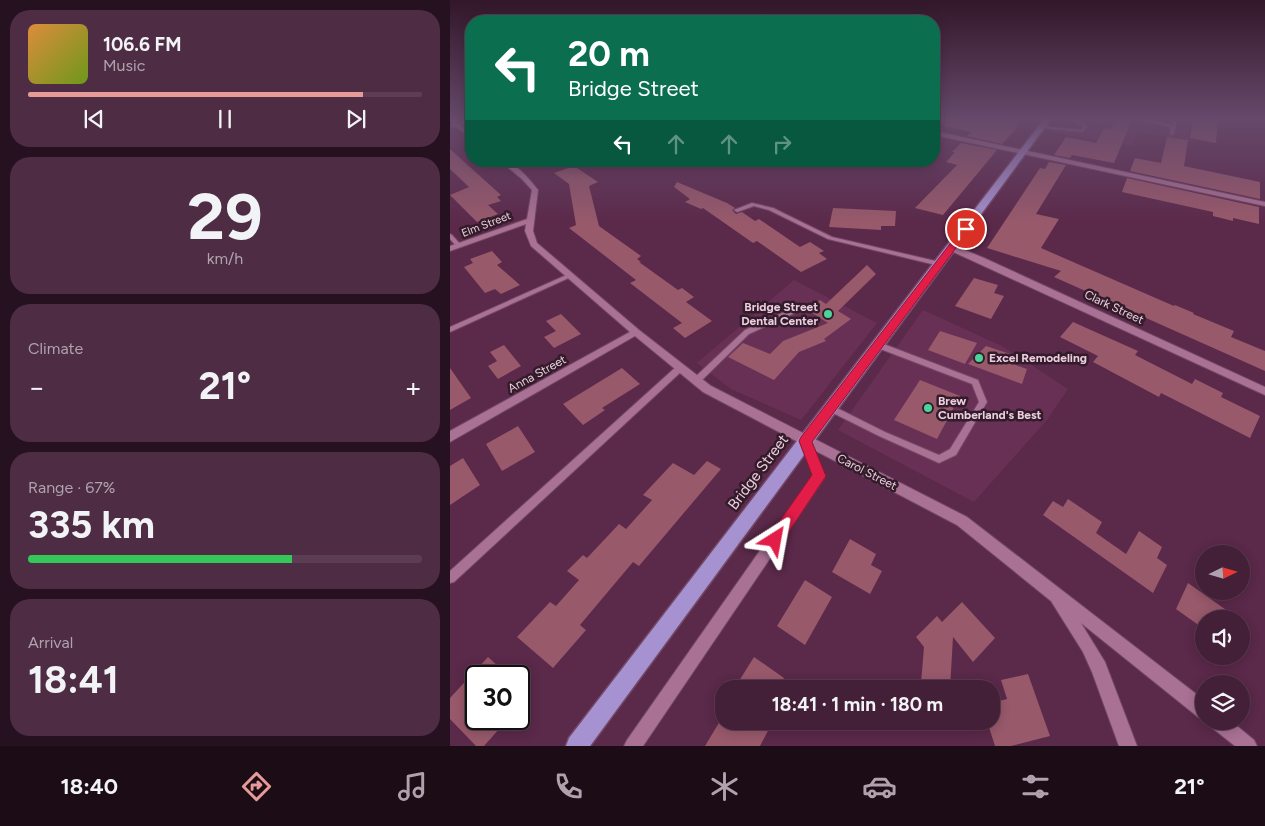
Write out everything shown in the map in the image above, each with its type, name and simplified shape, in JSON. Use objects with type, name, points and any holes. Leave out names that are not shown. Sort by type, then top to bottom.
[{"type":"main road","points":[[805,441],[1023,154]]},
{"type":"main road","name":"Bridge Street","points":[[577,746],[805,441]]},
{"type":"street","points":[[1032,154],[1265,204]]},
{"type":"street","name":"Carol Street","points":[[510,167],[535,190],[529,231],[534,244],[696,381],[722,398],[962,520],[1057,597],[1081,613],[1195,704]]},
{"type":"street","name":"Elm Street","points":[[450,249],[530,220]]},
{"type":"street","name":"Clark Street","points":[[952,248],[1265,391]]},
{"type":"street","name":"Anna Street","points":[[450,437],[636,332]]},
{"type":"street","name":"Bridge Street","points":[[633,746],[819,476],[805,441]]},
{"type":"street","points":[[1057,597],[1088,646],[1128,746]]},
{"type":"street","points":[[1228,730],[1248,746]]},
{"type":"lane","points":[[737,210],[754,204],[771,209],[830,238],[940,264]]},
{"type":"lane","points":[[450,236],[459,246]]},
{"type":"lane","points":[[450,330],[571,275]]},
{"type":"lane","points":[[696,381],[747,332],[795,310]]},
{"type":"lane","points":[[830,408],[882,434],[939,459],[953,452],[983,402],[975,382],[878,345]]},
{"type":"lane","points":[[450,578],[680,368]]},
{"type":"shaded area","points":[[794,280],[877,323],[801,420],[731,389],[697,363]]},
{"type":"shaded area","points":[[923,310],[1002,346],[1068,389],[1047,420],[974,502],[838,430]]},
{"type":"building","points":[[450,154],[455,154],[465,163],[465,167],[470,167],[501,195],[497,197],[501,201],[488,205],[498,214],[477,222],[450,195],[469,187],[450,169]]},
{"type":"building","points":[[953,154],[994,154],[943,215],[915,208],[957,165],[946,162]]},
{"type":"building","points":[[1118,154],[1114,163],[1072,155],[1070,158],[1054,155]]},
{"type":"building","points":[[1163,154],[1186,154],[1184,166],[1260,182],[1260,199],[1130,171],[1135,158],[1161,163]]},
{"type":"building","points":[[1049,162],[1066,165],[1036,214],[1059,219],[1041,248],[1234,331],[1231,337],[1265,351],[1265,371],[1054,277],[1061,271],[987,248],[1040,168],[1045,169]]},
{"type":"building","points":[[576,167],[598,182],[589,186],[599,226],[641,256],[637,259],[641,262],[639,262],[678,290],[682,288],[694,297],[686,302],[712,321],[685,338],[673,328],[682,323],[630,283],[636,280],[569,228],[576,225],[569,184],[554,173]]},
{"type":"building","points":[[1127,178],[1259,207],[1259,224],[1233,218],[1233,221],[1213,216],[1213,212],[1122,192]]},
{"type":"building","points":[[677,182],[727,203],[735,208],[732,210],[736,214],[742,212],[755,221],[759,219],[800,247],[810,242],[824,251],[819,253],[827,259],[801,272],[757,241],[753,243],[703,208],[701,209],[685,202],[690,199],[674,187]]},
{"type":"building","points":[[833,208],[896,211],[895,226],[881,226],[881,230],[829,227]]},
{"type":"building","points":[[492,251],[502,262],[497,265],[520,285],[501,294],[495,289],[485,293],[464,267],[473,263],[470,259]]},
{"type":"building","points":[[867,265],[876,274],[838,311],[851,319],[824,339],[826,341],[799,352],[774,380],[728,357],[743,343],[770,354],[783,341],[828,323],[806,309],[820,300],[826,304]]},
{"type":"building","points":[[974,278],[998,285],[994,293],[1004,296],[991,319],[955,306]]},
{"type":"building","points":[[561,314],[581,334],[554,348],[544,337],[556,331],[546,321]]},
{"type":"building","points":[[1073,322],[1138,351],[1135,355],[1192,384],[1195,379],[1223,393],[1221,397],[1260,416],[1250,438],[1161,393],[1159,397],[1093,362],[1098,356],[1060,337]]},
{"type":"building","points":[[940,331],[977,343],[965,364],[928,350]]},
{"type":"building","points":[[504,345],[521,366],[498,379],[488,366],[497,361],[490,352]]},
{"type":"building","points":[[986,346],[1010,354],[1007,362],[1027,369],[1022,384],[968,364]]},
{"type":"building","points":[[450,368],[471,398],[450,410]]},
{"type":"building","points":[[622,368],[640,384],[602,408],[605,410],[583,425],[563,404]]},
{"type":"building","name":"Brew Cumberland's Best","points":[[920,380],[960,396],[937,439],[894,420]]},
{"type":"building","points":[[518,426],[535,452],[502,471],[486,444]]},
{"type":"building","points":[[463,458],[480,485],[450,505],[450,466]]},
{"type":"building","points":[[707,461],[721,469],[639,566],[633,562],[580,625],[586,630],[553,668],[517,637],[550,602],[556,606],[579,580],[567,571],[583,555],[587,558],[619,524],[626,529],[652,500],[643,495],[673,463],[694,475]]},
{"type":"building","points":[[1068,499],[1102,522],[1096,533],[1126,554],[1139,531],[1162,547],[1157,558],[1167,565],[1153,593],[1043,515],[1053,501],[1063,507]]},
{"type":"building","points":[[850,539],[876,554],[871,565],[882,571],[870,594],[832,572]]},
{"type":"building","points":[[805,580],[832,597],[805,645],[777,626]]},
{"type":"building","points":[[1188,583],[1195,588],[1195,600],[1212,600],[1226,610],[1195,610],[1195,623],[1176,609]]},
{"type":"building","points":[[962,602],[995,638],[973,662],[953,637],[951,680],[921,680],[924,647],[916,637],[937,616],[942,622]]},
{"type":"building","points":[[488,657],[497,665],[481,665]]},
{"type":"building","points":[[754,657],[784,678],[783,680],[740,680]]},
{"type":"building","points":[[1028,674],[1050,736],[1011,746],[995,746],[990,730],[1000,730],[1000,701],[1007,699],[1001,680]]},
{"type":"building","points":[[465,682],[465,730],[498,730],[484,746],[476,746],[450,719],[450,698]]},
{"type":"building","points":[[715,729],[768,730],[760,746],[705,746]]},
{"type":"place","name":"Bridge Street Dental Center","points":[[828,314]]},
{"type":"place","name":"Excel Remodeling","points":[[979,358]]},
{"type":"place","name":"Brew Cumberland's Best","points":[[928,408]]},
{"type":"route","points":[[775,540],[819,476],[805,441],[966,229]]}]
